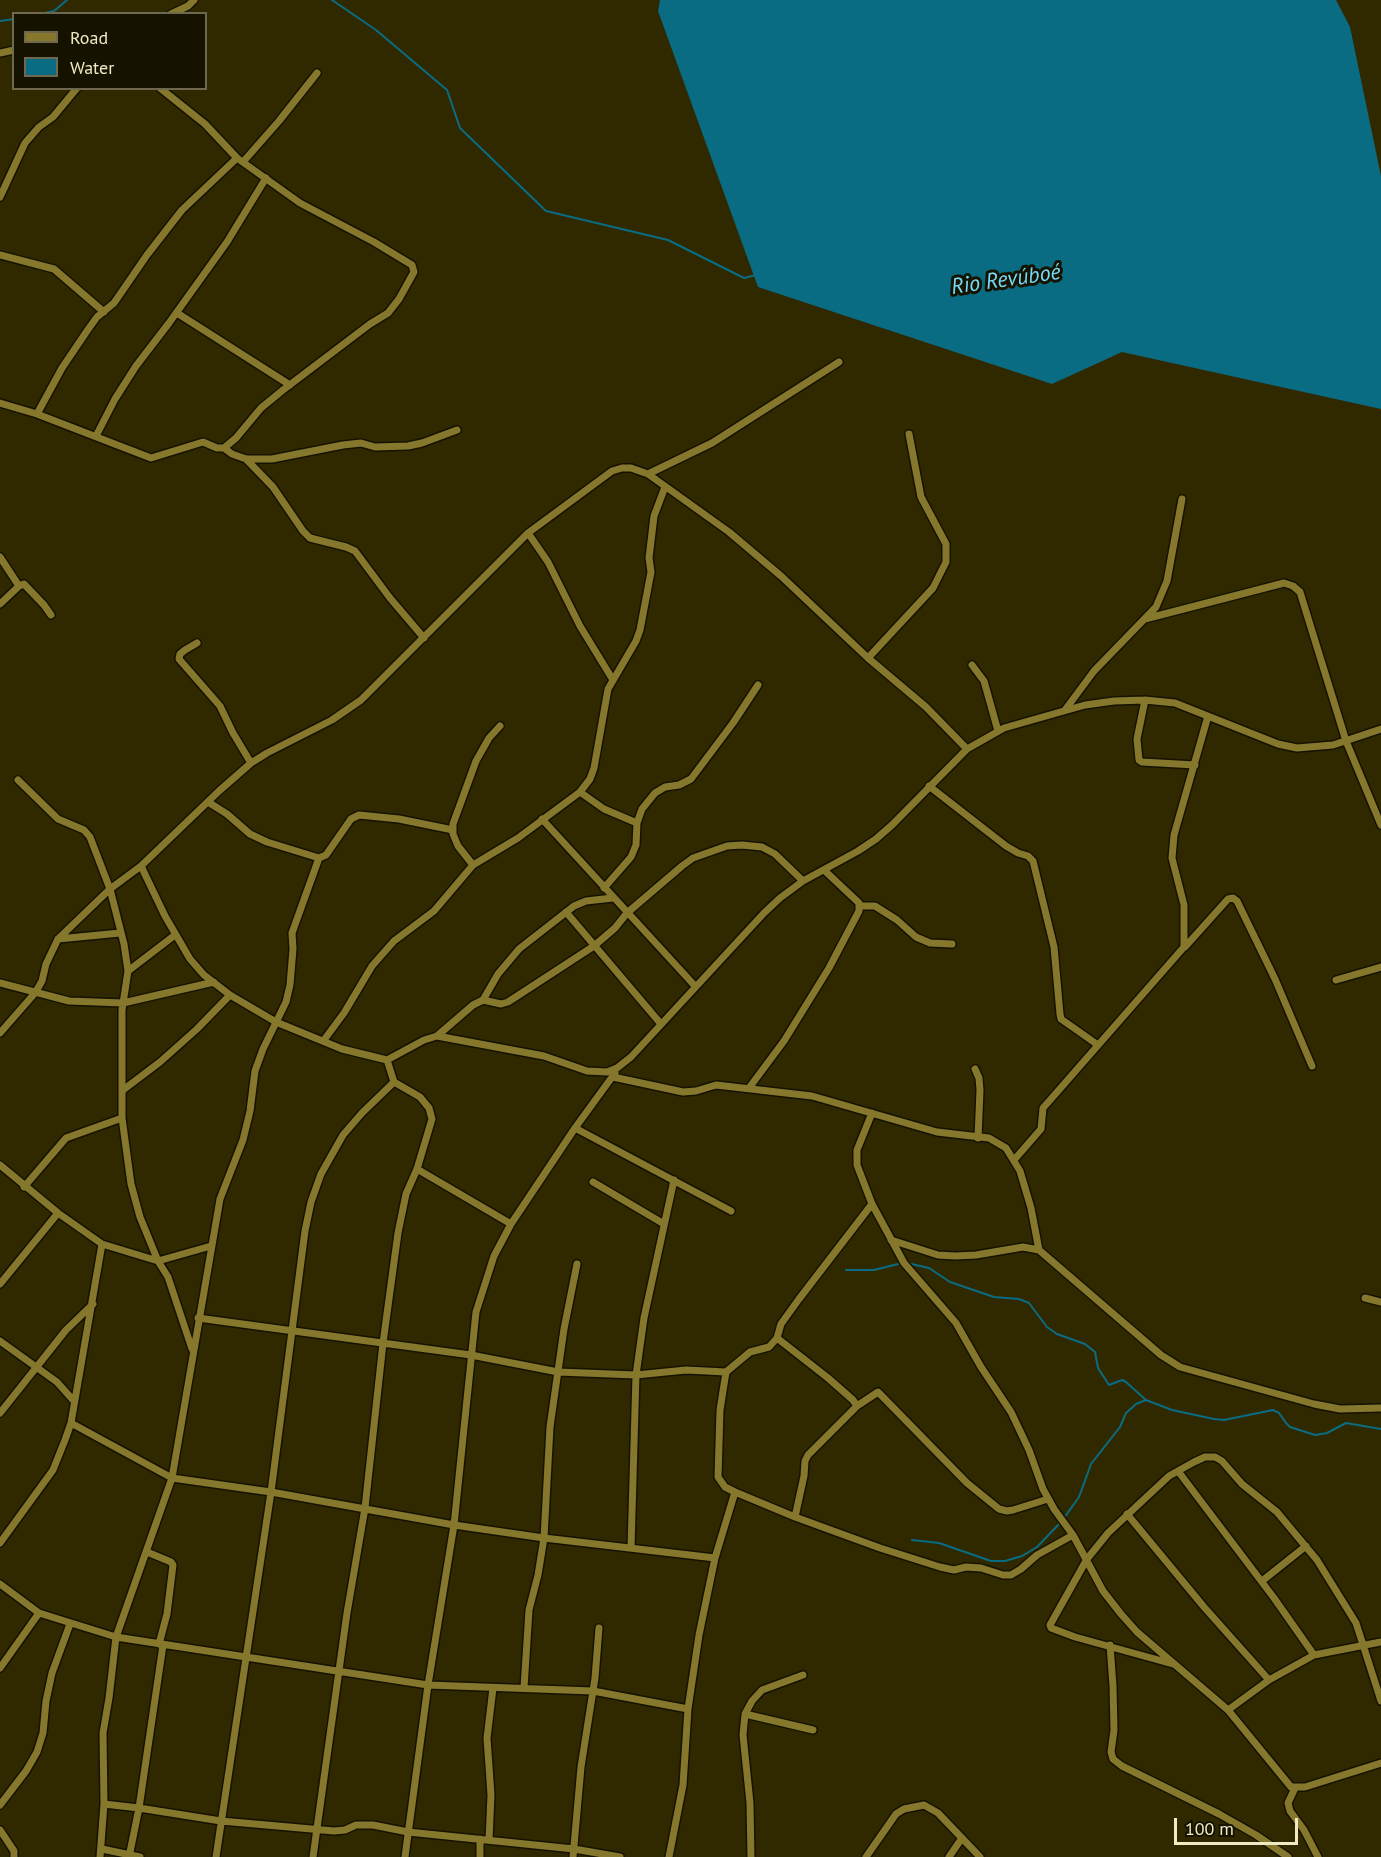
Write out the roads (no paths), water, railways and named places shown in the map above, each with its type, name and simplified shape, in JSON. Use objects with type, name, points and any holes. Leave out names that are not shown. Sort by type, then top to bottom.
[{"type":"street","points":[[175,12],[188,6],[194,0]]},
{"type":"street","points":[[37,414],[62,368],[88,328],[114,303],[182,210],[240,160],[279,121],[317,74]]},
{"type":"street","points":[[0,197],[25,143],[39,127],[53,117],[75,90]]},
{"type":"street","points":[[162,90],[205,124],[240,160],[300,203],[374,242],[414,268],[399,298],[388,313],[370,324],[261,408],[236,438],[224,448]]},
{"type":"street","points":[[96,436],[115,399],[136,366],[227,242],[266,178]]},
{"type":"street","points":[[0,255],[54,269],[104,312]]},
{"type":"street","points":[[177,313],[290,385]]},
{"type":"street","points":[[648,474],[712,443],[839,362]]},
{"type":"street","points":[[0,403],[37,414],[151,458],[203,442],[217,448],[224,448],[246,459],[273,459],[361,443],[375,447],[408,446],[457,430]]},
{"type":"street","points":[[867,658],[933,588],[946,562],[946,544],[921,497],[909,434]]},
{"type":"street","points":[[246,459],[273,487],[310,538],[355,551],[424,638]]},
{"type":"street","points":[[0,1033],[35,993],[58,939],[110,889],[141,866],[251,763],[332,720],[361,700],[528,533],[612,471],[622,468],[631,468],[648,474],[729,532],[781,576],[867,658],[926,707],[967,748]]},
{"type":"street","points":[[324,1040],[344,1013],[372,966],[394,941],[434,911],[473,865],[518,838],[580,792],[590,779],[594,768],[606,696],[640,630],[651,572],[649,558],[654,516],[665,487]]},
{"type":"street","points":[[1065,710],[1094,671],[1156,607],[1167,581],[1182,499]]},
{"type":"street","points":[[528,533],[548,562],[580,626],[613,680]]},
{"type":"street","points":[[0,557],[19,585]]},
{"type":"street","points":[[1145,619],[1284,583],[1300,592],[1346,741],[1381,825]]},
{"type":"street","points":[[0,604],[19,585],[24,584],[44,604],[51,615]]},
{"type":"street","points":[[197,643],[180,654],[179,658],[220,706],[251,763]]},
{"type":"street","points":[[972,665],[984,681],[998,731]]},
{"type":"street","points":[[604,888],[631,857],[636,846],[637,823],[642,809],[655,793],[665,787],[679,785],[691,779],[758,685]]},
{"type":"street","points":[[1144,700],[1137,739],[1139,760],[1195,765]]},
{"type":"street","points":[[405,1857],[428,1685],[454,1525],[476,1312],[494,1256],[511,1224],[617,1068],[764,913],[803,881],[876,839],[967,748],[998,731],[1065,710],[1114,701],[1144,700],[1175,703],[1278,744],[1297,748],[1313,748],[1346,741],[1381,729]]},
{"type":"street","points":[[1184,947],[1184,905],[1172,858],[1174,834],[1208,716]]},
{"type":"street","points":[[473,865],[458,846],[453,824],[476,761],[489,738],[500,726]]},
{"type":"street","points":[[18,780],[58,819],[84,830],[90,837],[110,889],[128,971],[123,1003],[122,1118],[131,1184],[140,1217],[158,1261],[171,1284],[193,1351]]},
{"type":"street","points":[[929,786],[1006,846],[1028,856],[1032,861],[1054,947],[1061,1019],[1098,1045]]},
{"type":"street","points":[[580,792],[604,810],[637,823]]},
{"type":"street","points":[[208,802],[227,814],[250,834],[267,842],[319,858],[326,855],[351,819],[359,815],[399,819],[453,830]]},
{"type":"street","points":[[542,819],[695,986]]},
{"type":"street","points":[[483,1000],[501,1004],[508,1002],[594,946],[615,928],[627,913],[693,858],[727,846],[762,847],[775,854],[803,881]]},
{"type":"street","points":[[100,1857],[104,1804],[103,1733],[116,1637],[172,1478],[220,1199],[243,1140],[250,1111],[255,1071],[286,1002],[290,985],[292,933],[319,858]]},
{"type":"street","points":[[141,866],[175,935],[190,959],[204,975],[230,995],[276,1022],[342,1049],[387,1060],[437,1036],[459,1015],[483,1000],[498,974],[519,949],[566,912],[586,901],[613,898]]},
{"type":"street","points":[[824,870],[860,906],[875,906],[897,920],[916,937],[930,943],[952,944]]},
{"type":"street","points":[[1014,1160],[1041,1130],[1043,1108],[1228,899],[1237,900],[1275,979],[1312,1066]]},
{"type":"street","points":[[749,1088],[784,1041],[829,968],[860,906]]},
{"type":"street","points":[[566,912],[661,1024]]},
{"type":"street","points":[[58,939],[120,933]]},
{"type":"street","points":[[128,971],[175,935]]},
{"type":"street","points":[[1336,980],[1381,967]]},
{"type":"street","points":[[0,983],[69,1001],[123,1003],[214,982]]},
{"type":"street","points":[[123,1090],[160,1062],[230,995]]},
{"type":"street","points":[[437,1036],[544,1056],[587,1071],[607,1072],[617,1068]]},
{"type":"street","points":[[313,1857],[365,1509],[383,1343],[398,1233],[406,1194],[417,1169],[432,1119],[429,1108],[420,1097],[394,1082],[387,1060]]},
{"type":"street","points":[[975,1069],[979,1078],[980,1090],[978,1138]]},
{"type":"street","points":[[613,1077],[683,1092],[717,1085],[812,1096],[936,1132],[989,1138],[1006,1148],[1020,1171],[1031,1208],[1039,1250]]},
{"type":"street","points":[[216,1857],[271,1492],[305,1231],[311,1202],[321,1173],[343,1135],[394,1082]]},
{"type":"street","points":[[872,1113],[857,1150],[857,1166],[872,1204],[904,1263],[957,1323],[981,1367],[1011,1412],[1048,1499],[1073,1535],[1103,1591],[1121,1614],[1137,1632],[1228,1710],[1286,1783],[1295,1788],[1305,1787],[1381,1762]]},
{"type":"street","points":[[24,1186],[66,1138],[122,1118]]},
{"type":"street","points":[[575,1128],[731,1211]]},
{"type":"street","points":[[0,1166],[57,1213],[102,1244],[158,1261],[211,1246]]},
{"type":"street","points":[[417,1169],[511,1224]]},
{"type":"street","points":[[631,1548],[636,1375],[644,1318],[674,1180]]},
{"type":"street","points":[[593,1182],[664,1224]]},
{"type":"street","points":[[872,1204],[781,1324],[777,1338],[769,1347],[750,1352],[726,1372],[720,1410],[718,1477],[725,1487],[795,1517],[940,1568],[954,1570],[966,1567],[981,1568],[1003,1575],[1011,1575],[1037,1555],[1073,1535]]},
{"type":"street","points":[[0,1284],[57,1213]]},
{"type":"street","points":[[891,1240],[938,1255],[976,1255],[1023,1247],[1039,1250],[1161,1355],[1180,1367],[1314,1404],[1340,1409],[1381,1408]]},
{"type":"street","points":[[0,1543],[53,1470],[71,1423],[73,1400],[93,1304],[102,1244]]},
{"type":"street","points":[[524,1688],[529,1610],[544,1538],[550,1427],[564,1329],[577,1264]]},
{"type":"street","points":[[1365,1298],[1381,1302]]},
{"type":"street","points":[[0,1413],[37,1370],[66,1330],[93,1304]]},
{"type":"street","points":[[198,1318],[471,1355],[558,1372],[636,1375],[686,1370],[726,1372]]},
{"type":"street","points":[[777,1338],[828,1378],[857,1406]]},
{"type":"street","points":[[0,1341],[37,1370],[57,1382],[73,1400]]},
{"type":"street","points":[[795,1517],[808,1455],[857,1406],[878,1392],[967,1483],[999,1509],[1013,1510],[1048,1499]]},
{"type":"street","points":[[71,1423],[172,1478],[271,1492],[454,1525],[715,1558]]},
{"type":"street","points":[[1178,1666],[1075,1637],[1051,1628],[1050,1625],[1087,1559],[1108,1533],[1153,1490],[1178,1471],[1205,1457],[1215,1457],[1222,1461],[1242,1484],[1276,1512],[1306,1546],[1350,1611],[1381,1701]]},
{"type":"street","points":[[1178,1471],[1262,1581],[1314,1655]]},
{"type":"street","points":[[669,1857],[684,1785],[688,1709],[699,1635],[715,1558],[735,1492]]},
{"type":"street","points":[[1127,1514],[1204,1607],[1269,1680]]},
{"type":"street","points":[[1262,1581],[1306,1546]]},
{"type":"street","points":[[129,1856],[139,1808],[172,1565],[171,1562],[147,1552]]},
{"type":"street","points":[[0,1584],[39,1613],[116,1637],[246,1659],[428,1685],[593,1691],[688,1709]]},
{"type":"street","points":[[0,1668],[39,1613]]},
{"type":"street","points":[[0,1805],[26,1771],[37,1752],[43,1733],[52,1673],[70,1624]]},
{"type":"street","points":[[573,1857],[581,1767],[593,1691],[599,1628]]},
{"type":"street","points":[[1228,1710],[1269,1680],[1314,1655],[1381,1642]]},
{"type":"street","points":[[1110,1645],[1113,1686],[1114,1730],[1111,1752],[1113,1759],[1122,1766],[1219,1814],[1288,1857]]},
{"type":"street","points":[[752,1857],[750,1803],[743,1734],[745,1714],[752,1701],[762,1690],[803,1675]]},
{"type":"street","points":[[489,1840],[491,1796],[487,1738],[493,1688]]},
{"type":"street","points":[[745,1714],[813,1730]]},
{"type":"street","points":[[1295,1788],[1288,1803],[1290,1811],[1304,1830],[1318,1857]]},
{"type":"street","points":[[104,1804],[221,1821],[334,1831],[365,1825],[408,1832],[574,1848],[620,1857]]},
{"type":"street","points":[[866,1857],[896,1814],[915,1806],[924,1805],[930,1807],[980,1857]]},
{"type":"street","points":[[0,1830],[14,1851],[14,1857]]},
{"type":"street","points":[[949,1857],[962,1838]]},
{"type":"street","points":[[480,1839],[480,1857]]},
{"type":"street","points":[[102,1849],[140,1857]]},
{"type":"water","name":"Rio Revúboé","points":[[660,0],[1336,0],[1350,27],[1381,176],[1381,409],[1122,352],[1052,384],[758,287],[658,11]]},
{"type":"waterway","points":[[49,12],[67,0]]},
{"type":"waterway","points":[[332,0],[376,30],[447,90],[460,128],[546,211],[668,240],[744,278],[756,275]]},
{"type":"waterway","points":[[0,21],[12,19]]},
{"type":"waterway","points":[[846,1270],[874,1270],[902,1263]]},
{"type":"waterway","points":[[907,1263],[929,1268],[950,1282],[994,1297],[1019,1299],[1029,1303],[1047,1327],[1057,1334],[1085,1344],[1095,1352],[1098,1368],[1109,1385],[1122,1380],[1146,1400]]},
{"type":"waterway","points":[[1064,1518],[1079,1497],[1091,1464],[1120,1427],[1126,1413],[1136,1404],[1146,1400],[1172,1410],[1224,1420],[1273,1410],[1279,1413],[1290,1427],[1315,1435],[1327,1433],[1346,1423],[1381,1429]]},
{"type":"waterway","points":[[912,1540],[939,1543],[991,1561],[1005,1561],[1022,1556],[1037,1547],[1061,1522]]}]
